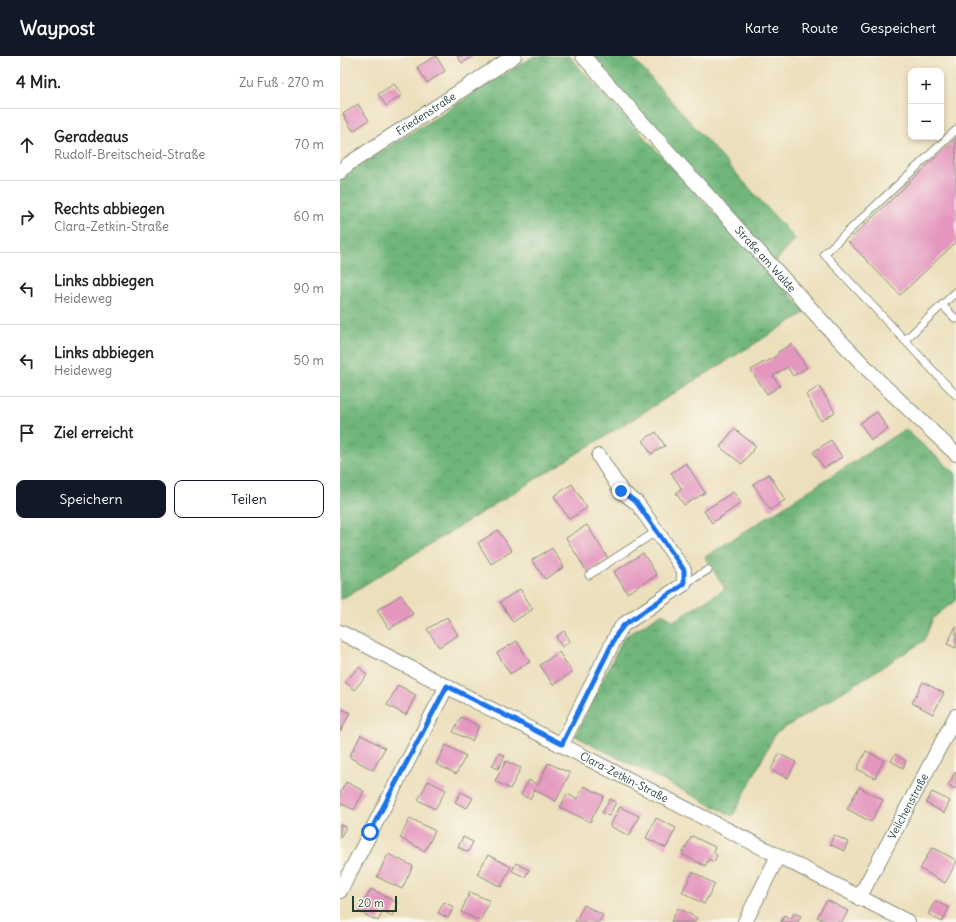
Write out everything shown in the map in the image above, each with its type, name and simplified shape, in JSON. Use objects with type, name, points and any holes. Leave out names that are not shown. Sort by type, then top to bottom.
[{"type":"street","name":"Friedenstraße","points":[[342,165],[514,56]]},
{"type":"street","name":"Straße am Walde","points":[[583,56],[830,330],[880,382],[956,454]]},
{"type":"street","points":[[562,744],[617,634],[624,625],[684,584],[684,570],[637,503],[621,491],[599,456]]},
{"type":"street","name":"Clara-Zetkin-Straße","points":[[340,632],[908,922]]},
{"type":"street","points":[[340,891],[447,686]]},
{"type":"street","name":"Veilchenstraße","points":[[860,898],[956,716]]},
{"type":"street","points":[[745,922],[778,856]]},
{"type":"lane","points":[[956,130],[824,254],[956,395]]},
{"type":"lane","points":[[905,340],[956,292]]},
{"type":"lane","points":[[942,305],[956,319]]},
{"type":"lane","points":[[589,575],[657,531]]},
{"type":"lane","points":[[684,584],[708,570]]},
{"type":"green space","points":[[534,56],[569,56],[806,312],[340,600],[340,180],[347,173]]},
{"type":"green space","points":[[586,56],[631,56],[795,239],[775,262]]},
{"type":"green space","points":[[905,429],[956,474],[956,600],[933,618],[924,641],[775,734],[733,816],[575,736],[624,637],[663,613],[673,621],[725,589],[705,557]]},
{"type":"building","points":[[436,56],[445,71],[427,83],[417,67]]},
{"type":"building","points":[[457,56],[474,56],[462,63]]},
{"type":"building","points":[[394,84],[402,95],[386,106],[378,94]]},
{"type":"building","points":[[358,104],[369,120],[353,131],[343,114]]},
{"type":"building","points":[[956,138],[956,242],[900,295],[848,241]]},
{"type":"building","points":[[792,344],[807,368],[793,376],[787,367],[773,376],[780,386],[767,394],[751,370],[764,362],[765,363],[779,354],[778,352]]},
{"type":"building","points":[[819,386],[835,412],[821,421],[806,395]]},
{"type":"building","points":[[877,412],[888,429],[871,440],[860,423]]},
{"type":"building","points":[[734,429],[756,446],[742,464],[720,447]]},
{"type":"building","points":[[656,432],[665,446],[651,454],[643,440]]},
{"type":"building","points":[[831,440],[842,457],[824,468],[813,452]]},
{"type":"building","points":[[686,463],[705,493],[684,505],[676,493],[682,489],[671,473]]},
{"type":"building","points":[[769,474],[785,500],[770,510],[753,484]]},
{"type":"building","points":[[572,484],[587,508],[569,519],[554,496]]},
{"type":"building","points":[[733,492],[741,503],[712,523],[704,511]]},
{"type":"building","points":[[587,525],[608,558],[587,572],[566,538]]},
{"type":"building","points":[[498,530],[512,551],[491,564],[478,543]]},
{"type":"building","points":[[552,548],[564,567],[545,579],[532,560]]},
{"type":"building","points":[[643,553],[657,575],[627,593],[614,572]]},
{"type":"building","points":[[520,589],[533,609],[513,622],[500,602]]},
{"type":"building","points":[[401,595],[413,614],[389,629],[377,610]]},
{"type":"building","points":[[447,617],[458,635],[439,647],[427,629]]},
{"type":"building","points":[[956,626],[956,648],[947,644]]},
{"type":"building","points":[[564,631],[570,641],[562,647],[556,637]]},
{"type":"building","points":[[517,641],[530,662],[510,674],[497,653]]},
{"type":"building","points":[[559,652],[572,672],[553,685],[540,665]]},
{"type":"building","points":[[359,667],[367,675],[354,690],[345,682]]},
{"type":"building","points":[[923,682],[944,693],[933,714],[912,703]]},
{"type":"building","points":[[398,685],[416,695],[406,715],[387,705]]},
{"type":"building","points":[[340,708],[350,713],[340,732]]},
{"type":"building","points":[[461,717],[479,726],[472,741],[453,732]]},
{"type":"building","points":[[361,735],[385,748],[373,770],[349,757]]},
{"type":"building","points":[[446,745],[466,756],[456,774],[436,764]]},
{"type":"building","points":[[866,751],[884,760],[875,778],[857,769]]},
{"type":"building","points":[[499,753],[505,756],[498,769],[492,766]]},
{"type":"building","points":[[779,754],[796,762],[788,778],[771,770]]},
{"type":"building","points":[[895,754],[906,761],[903,768],[891,761]]},
{"type":"building","points":[[506,761],[521,768],[510,789],[495,781]]},
{"type":"building","points":[[548,763],[570,773],[556,801],[534,790],[530,799],[521,795],[529,780],[538,785]]},
{"type":"building","points":[[956,771],[956,789],[948,785]]},
{"type":"building","points":[[428,781],[446,790],[435,809],[418,800]]},
{"type":"building","points":[[346,782],[364,791],[354,810],[340,803],[340,793]]},
{"type":"building","points":[[584,786],[604,796],[590,822],[560,807],[567,794],[577,799]]},
{"type":"building","points":[[859,787],[883,800],[871,822],[847,809]]},
{"type":"building","points":[[461,792],[473,798],[467,808],[455,802]]},
{"type":"building","points":[[932,792],[950,801],[944,813],[926,803]]},
{"type":"building","points":[[610,799],[616,802],[609,816],[602,813]]},
{"type":"building","points":[[620,807],[639,816],[629,836],[610,826]]},
{"type":"building","points":[[410,818],[435,831],[425,851],[400,838]]},
{"type":"building","points":[[656,818],[676,828],[666,848],[646,838]]},
{"type":"building","points":[[340,824],[346,827],[340,838]]},
{"type":"building","points":[[834,835],[848,842],[844,851],[830,844]]},
{"type":"building","points":[[692,836],[715,847],[713,852],[717,855],[714,862],[709,859],[705,866],[682,854]]},
{"type":"building","points":[[463,837],[473,842],[468,852],[458,847]]},
{"type":"building","points":[[932,847],[956,860],[956,863],[945,883],[920,869]]},
{"type":"building","points":[[388,854],[413,866],[402,889],[377,877]]},
{"type":"building","points":[[488,855],[511,867],[501,887],[477,874]]},
{"type":"building","points":[[516,863],[529,870],[525,877],[512,871]]},
{"type":"building","points":[[693,872],[715,884],[704,904],[682,892]]},
{"type":"building","points":[[371,889],[398,903],[392,916],[383,911],[378,921],[359,912]]},
{"type":"building","points":[[470,892],[490,901],[480,921],[461,912]]},
{"type":"building","points":[[827,900],[848,911],[842,922],[827,922],[817,917]]},
{"type":"building","points":[[935,901],[949,908],[942,922],[928,914]]},
{"type":"building","points":[[444,902],[454,907],[448,918],[438,913]]},
{"type":"building","points":[[584,905],[603,915],[599,922],[575,922]]},
{"type":"building","points":[[678,908],[697,918],[695,922],[671,922]]},
{"type":"building","points":[[794,913],[801,916],[798,922],[781,922],[784,915],[791,919]]},
{"type":"route","points":[[370,832],[447,686],[562,744],[617,634],[624,625],[684,584],[684,570],[637,503],[621,491]]}]
